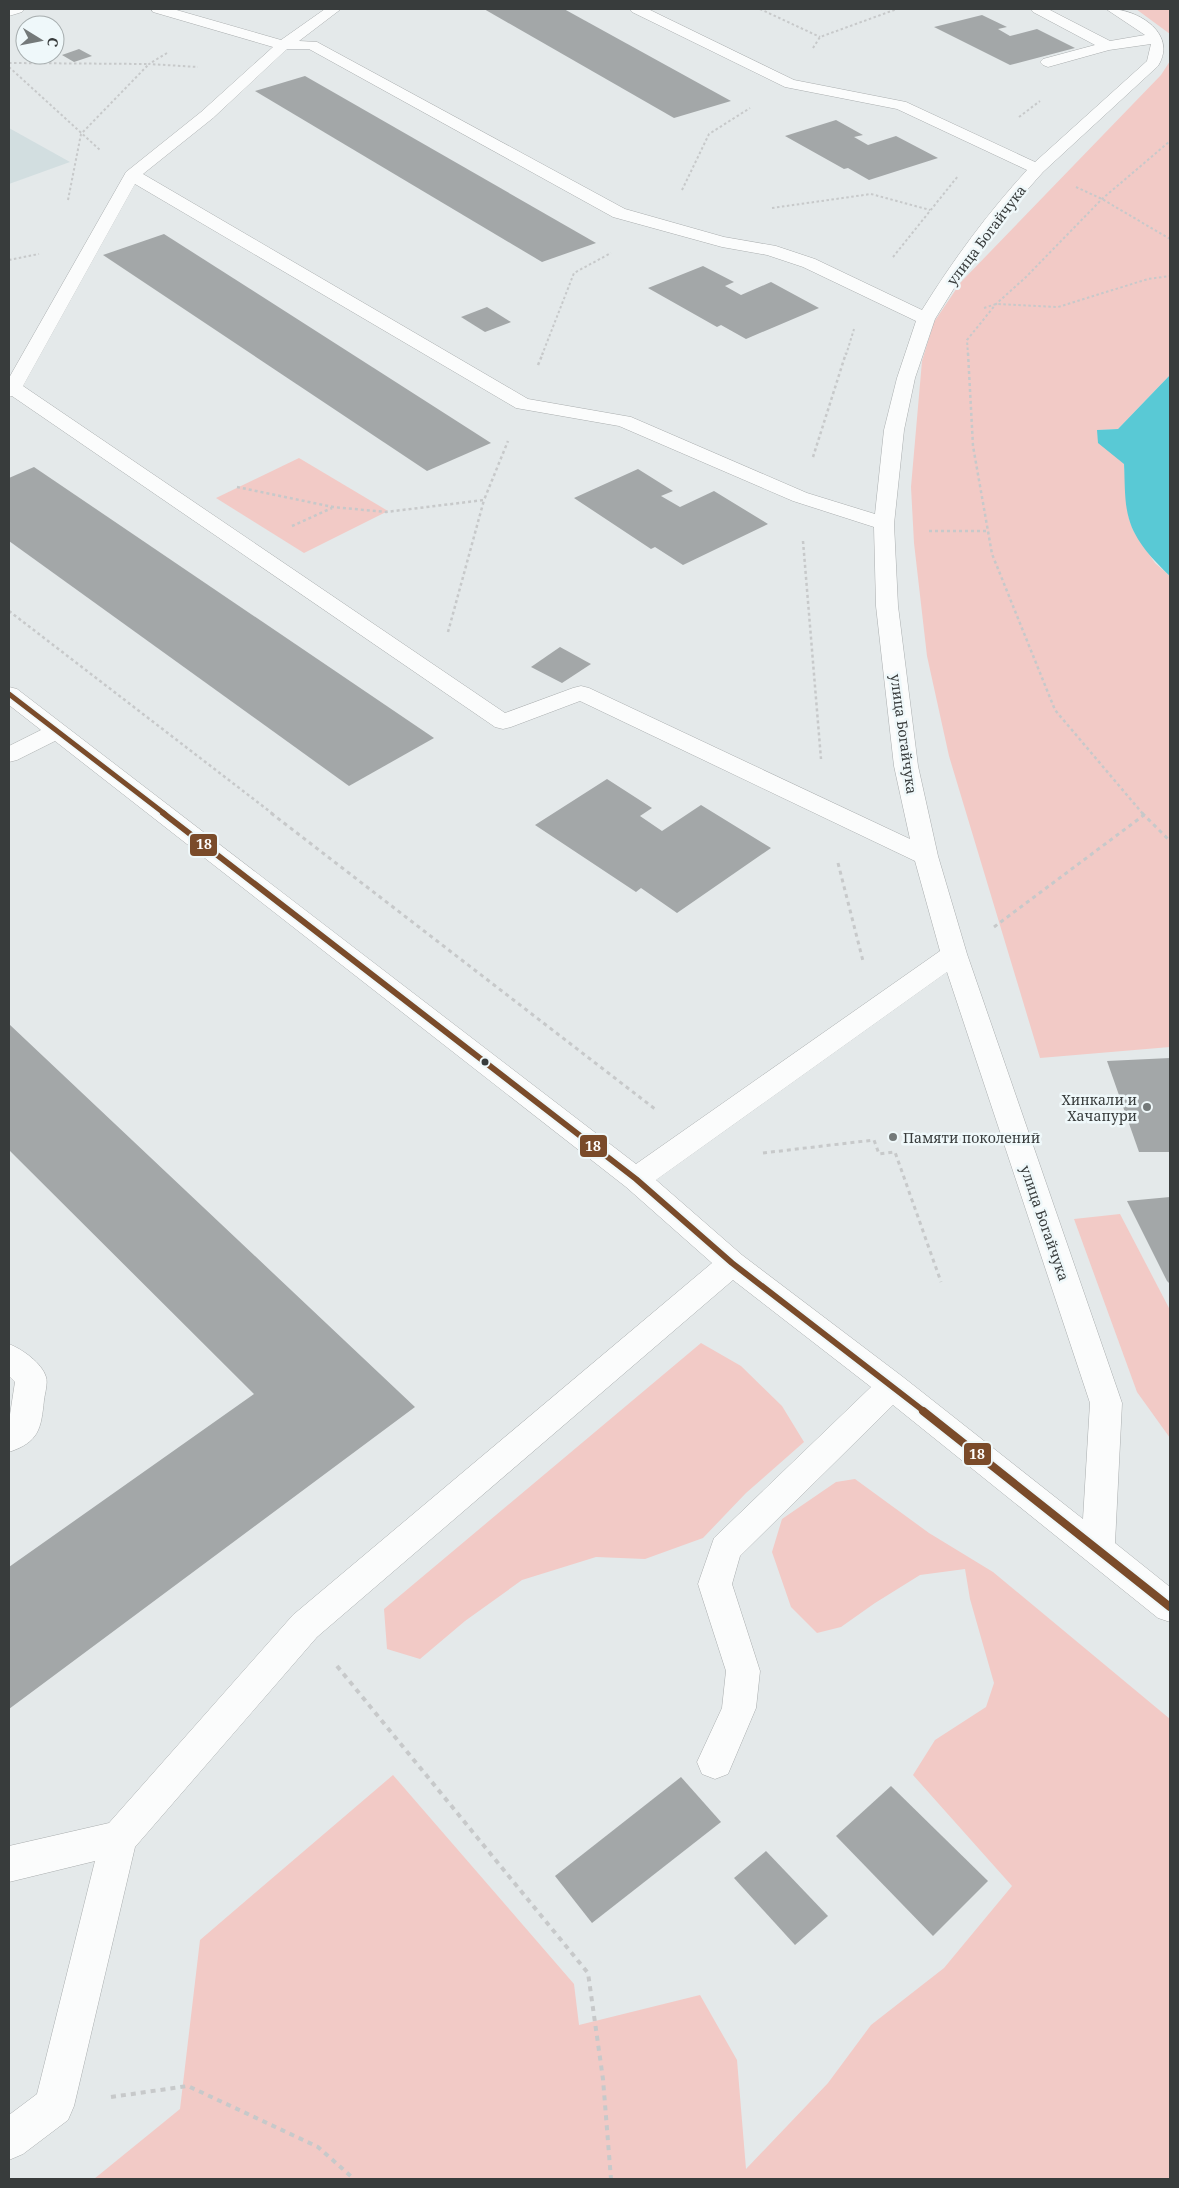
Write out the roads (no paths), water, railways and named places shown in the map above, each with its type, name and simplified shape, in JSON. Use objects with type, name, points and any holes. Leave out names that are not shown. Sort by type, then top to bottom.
[{"type":"street","points":[[9,12],[17,9]]},
{"type":"street","points":[[158,9],[283,45],[312,44],[619,213],[665,224],[722,242],[770,250],[801,261],[926,319]]},
{"type":"street","points":[[334,9],[283,45],[207,115],[132,175],[10,388],[503,722],[581,693],[926,856]]},
{"type":"street","points":[[637,9],[790,84],[901,105],[1037,169]]},
{"type":"street","points":[[1038,9],[1108,46]]},
{"type":"street","points":[[1113,9],[1156,37]]},
{"type":"street","points":[[1048,62],[1108,46],[1156,37]]},
{"type":"street","name":"улица Богайчука","points":[[1098,1548],[1106,1403],[954,954],[926,856],[906,766],[887,606],[884,524],[894,430],[906,378],[926,319],[961,262],[1006,202],[1037,169],[1153,64],[1159,51],[1156,37]]},
{"type":"street","points":[[132,175],[523,404],[624,421],[800,498],[884,524]]},
{"type":"street","points":[[9,694],[636,1178],[732,1263],[892,1386],[1170,1607]]},
{"type":"street","points":[[9,755],[56,731]]},
{"type":"street","points":[[636,1178],[954,954]]},
{"type":"street","points":[[9,2140],[54,2106],[119,1838],[305,1626],[732,1263]]},
{"type":"street","points":[[9,1357],[31,1378],[25,1428],[9,1439]]},
{"type":"street","points":[[715,1762],[739,1708],[743,1671],[715,1584],[726,1548],[892,1386]]},
{"type":"street","points":[[9,1864],[119,1838]]},
{"type":"water","points":[[1170,375],[1170,576],[1140,543],[1132,527],[1126,506],[1124,464],[1098,443],[1097,430],[1118,429]]},
{"type":"place","name":"Хинкали и Хачапури","points":[[1147,1107]]},
{"type":"place","name":"Памяти поколений","points":[[893,1137]]}]
